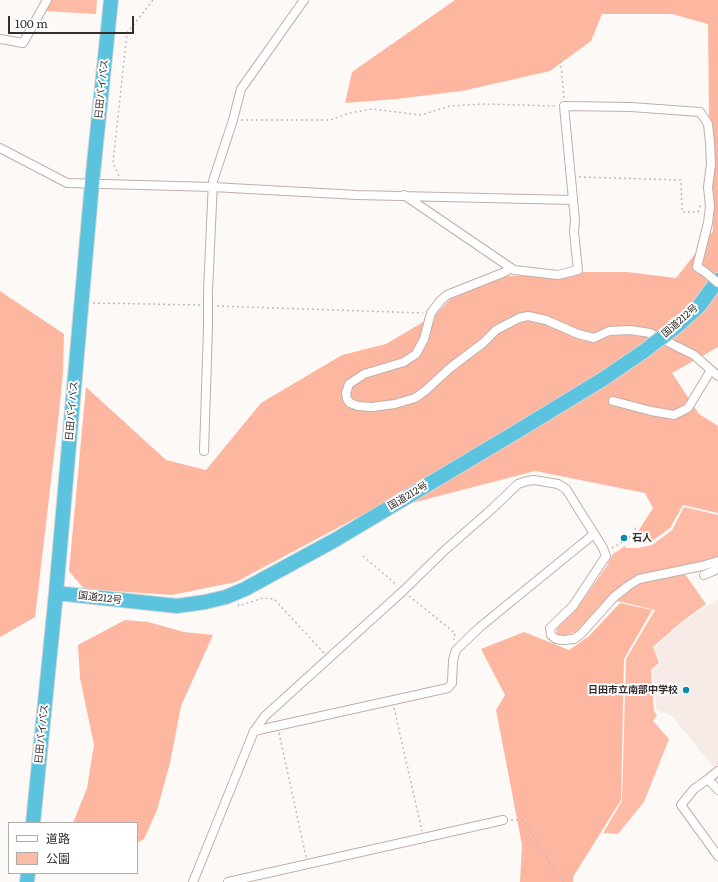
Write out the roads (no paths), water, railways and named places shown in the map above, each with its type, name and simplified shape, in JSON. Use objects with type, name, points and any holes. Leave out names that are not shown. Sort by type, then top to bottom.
[{"type":"highway","name":"日田バイパス","points":[[33,822],[56,593],[92,183],[111,0]]},
{"type":"highway","name":"国道212号","points":[[56,593],[177,606],[226,597],[245,589],[335,540],[603,379],[677,326],[699,306],[718,282]]},
{"type":"street","points":[[0,39],[23,43],[47,0]]},
{"type":"street","points":[[204,451],[208,291],[213,181],[234,120],[242,89],[304,0]]},
{"type":"street","points":[[404,195],[514,270],[558,275],[578,270],[564,106],[631,107],[700,112],[708,124],[710,143],[708,187],[710,206],[708,223],[696,267],[718,282]]},
{"type":"street","points":[[0,148],[67,183],[213,187],[357,195],[572,200]]},
{"type":"street","points":[[510,268],[505,272],[447,295],[440,301],[431,313],[424,339],[416,354],[404,362],[379,368],[364,374],[349,384],[346,392],[347,399],[350,403],[358,406],[372,407],[395,404],[415,398],[496,330],[519,318],[528,316],[546,320],[578,334],[594,338],[609,331],[630,330],[650,333],[694,355],[718,376]]},
{"type":"street","points":[[613,401],[674,415],[688,408],[711,370]]},
{"type":"street","points":[[192,882],[254,731],[265,716],[518,484],[534,480],[558,484],[566,490],[604,548],[606,556],[573,606],[550,628],[551,635],[556,639],[574,639],[581,634],[614,597],[639,579],[702,566],[718,561]]},
{"type":"street","points":[[254,731],[448,688],[452,683],[453,660],[456,650],[480,627],[594,534]]},
{"type":"street","points":[[704,575],[718,569]]},
{"type":"street","points":[[718,771],[694,789],[681,805],[718,856]]},
{"type":"street","points":[[708,779],[718,790]]},
{"type":"street","points":[[228,882],[503,820]]},
{"type":"place","name":"石人","points":[[624,538]]},
{"type":"place","name":"日田市立南部中学校","points":[[686,690]]}]
